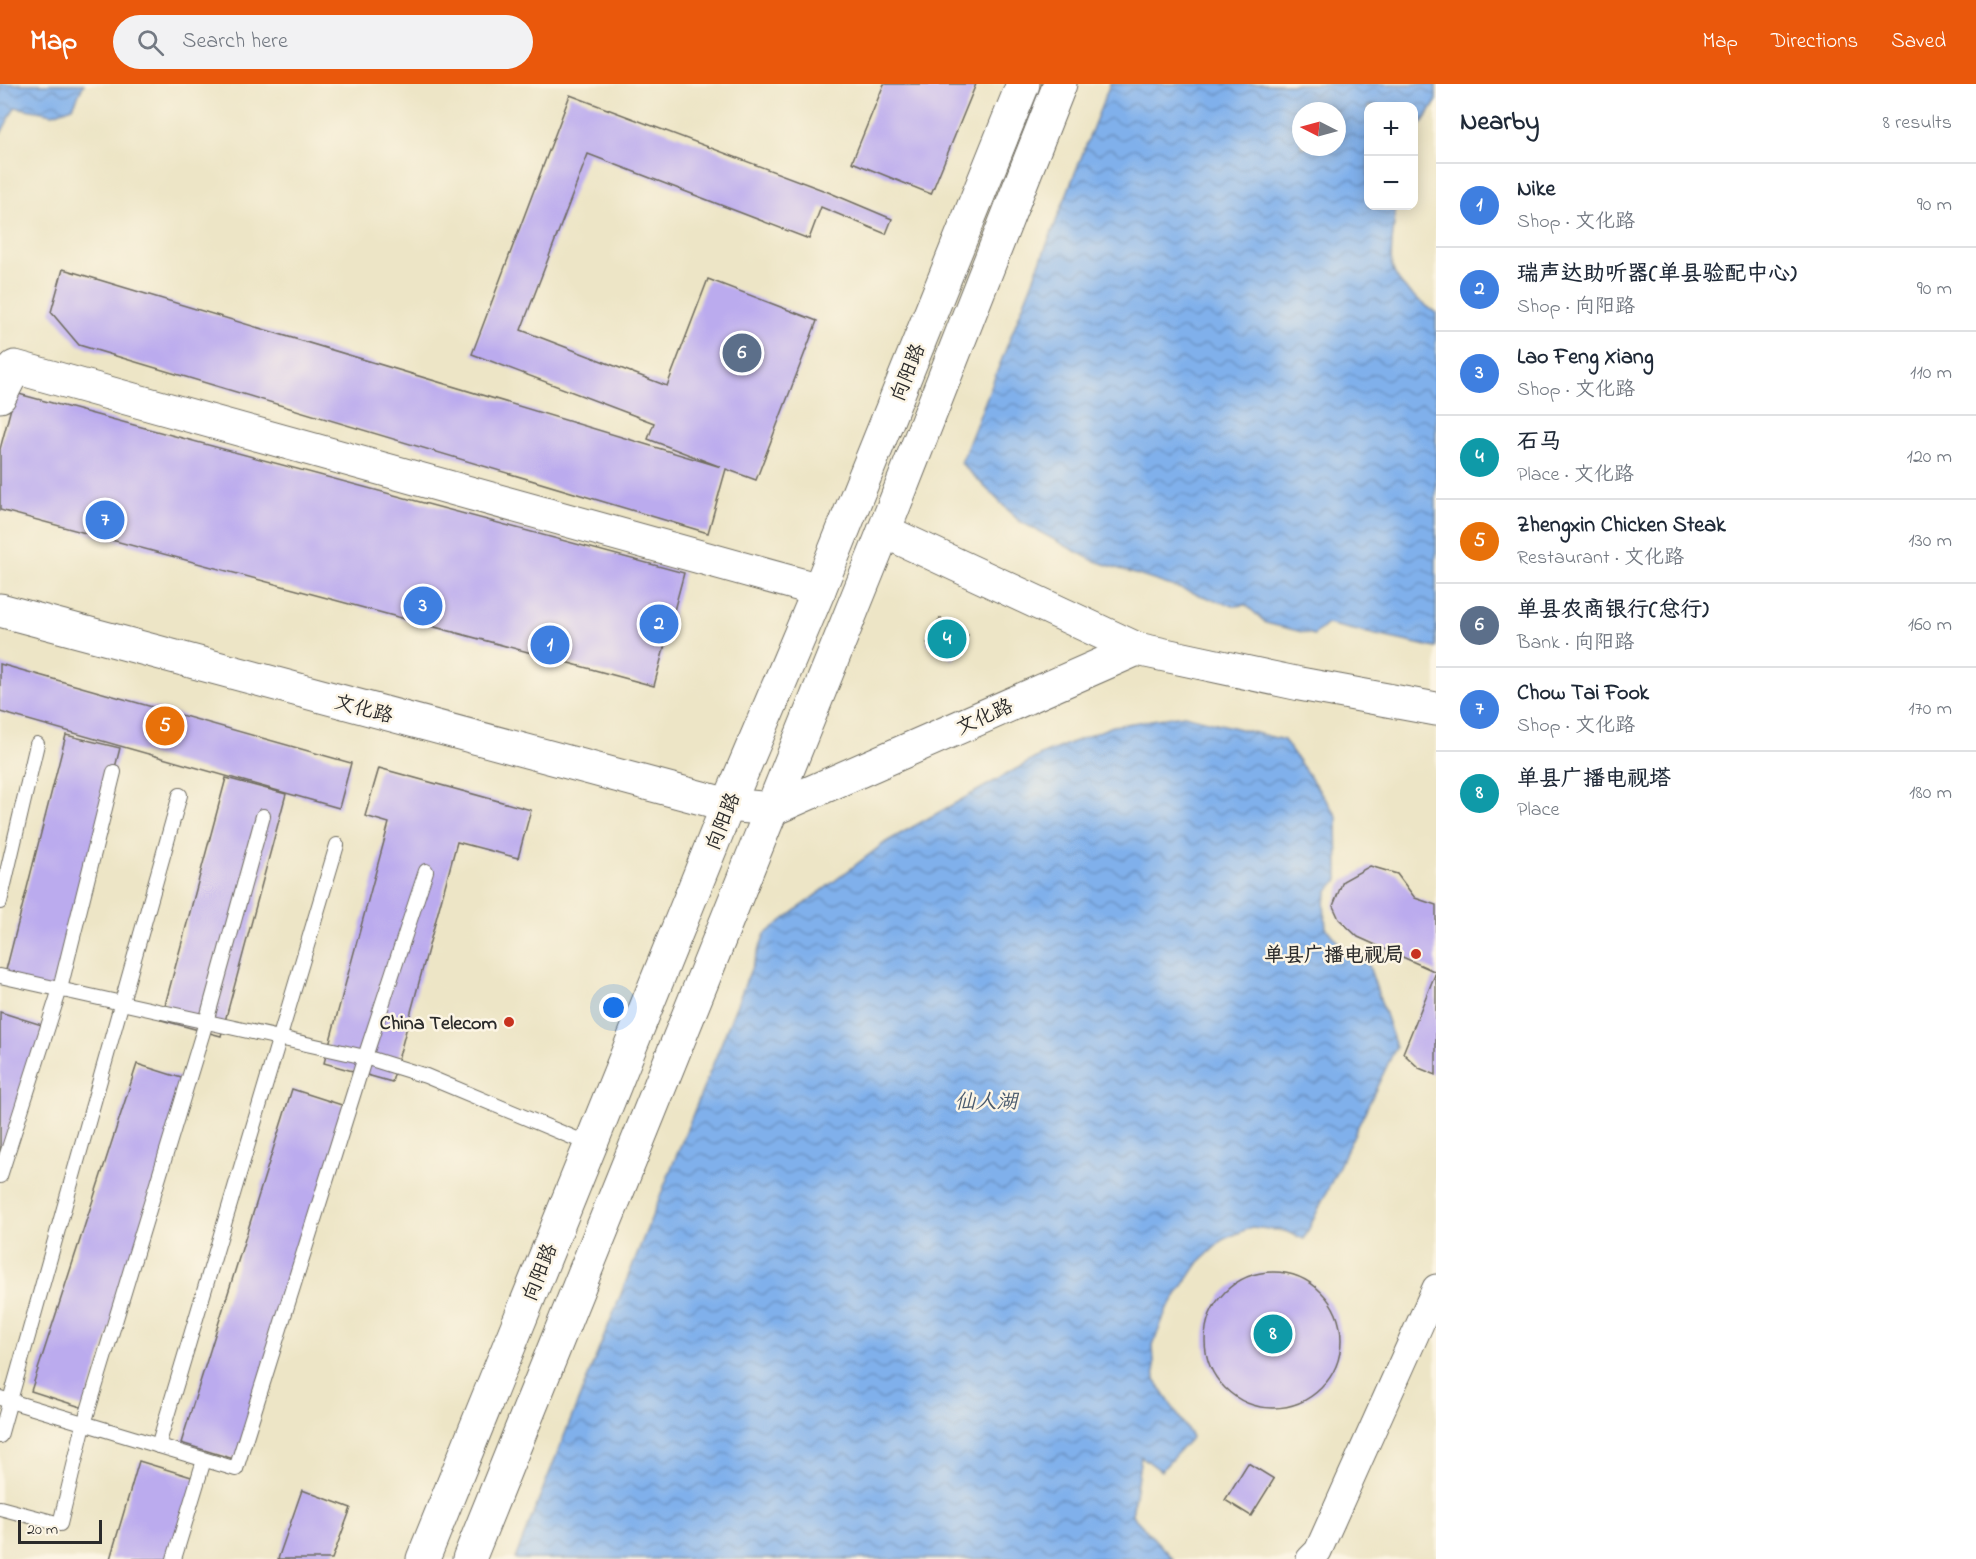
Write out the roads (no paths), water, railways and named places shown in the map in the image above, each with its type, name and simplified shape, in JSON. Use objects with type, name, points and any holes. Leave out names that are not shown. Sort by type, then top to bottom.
[{"type":"main road","name":"向阳路","points":[[423,1559],[1023,84]]},
{"type":"main road","name":"向阳路","points":[[468,1559],[884,531],[1059,84]]},
{"type":"main road","points":[[0,396],[15,367],[819,590]]},
{"type":"main road","points":[[884,531],[1137,649],[1300,684],[1436,709]]},
{"type":"main road","name":"文化路","points":[[0,610],[728,805],[773,808],[1137,649]]},
{"type":"street","points":[[1310,1559],[1318,1551],[1436,1288]]},
{"type":"lane","points":[[0,902],[37,744]]},
{"type":"lane","points":[[0,1176],[60,989],[114,772]]},
{"type":"lane","points":[[0,1436],[5,1400],[123,1003],[180,795]]},
{"type":"lane","points":[[0,1508],[60,1524],[84,1424],[206,1022],[263,816]]},
{"type":"lane","points":[[158,1446],[337,845]]},
{"type":"lane","points":[[5,1400],[236,1469],[365,1057],[426,872]]},
{"type":"lane","points":[[0,975],[365,1057],[426,1076],[591,1145]]},
{"type":"lane","points":[[174,1559],[204,1460]]},
{"type":"water","points":[[0,84],[84,84],[73,107],[53,114],[15,107],[0,135]]},
{"type":"water","points":[[1110,84],[1436,84],[1436,102],[1418,129],[1418,102],[1364,102],[1364,210],[1396,210],[1391,254],[1395,274],[1410,293],[1436,313],[1436,648],[1327,624],[1314,635],[1266,623],[1246,605],[1233,606],[1092,560],[1019,521],[961,463]]},
{"type":"water","name":"仙人湖","points":[[1184,715],[1284,740],[1337,816],[1338,880],[1328,891],[1324,904],[1326,928],[1340,945],[1366,957],[1396,1047],[1304,1239],[1285,1231],[1252,1227],[1224,1239],[1199,1262],[1166,1311],[1153,1345],[1155,1380],[1192,1437],[1161,1471],[1141,1456],[1132,1515],[1173,1559],[515,1559],[765,934],[886,842],[1043,754],[1113,726]]},
{"type":"place","name":"单县农商银行(总行)","points":[[742,353]]},
{"type":"place","name":"Chow Tai Fook","points":[[105,520]]},
{"type":"place","name":"Lao Feng Xiang","points":[[423,606]]},
{"type":"place","name":"瑞声达助听器(单县验配中心)","points":[[659,624]]},
{"type":"place","name":"石马","points":[[947,639]]},
{"type":"place","name":"Nike","points":[[550,645]]},
{"type":"place","name":"Zhengxin Chicken Steak","points":[[165,726]]},
{"type":"place","name":"单县广播电视局","points":[[1416,954]]},
{"type":"place","name":"China Telecom","points":[[509,1022]]},
{"type":"place","name":"单县广播电视塔","points":[[1273,1334]]}]
